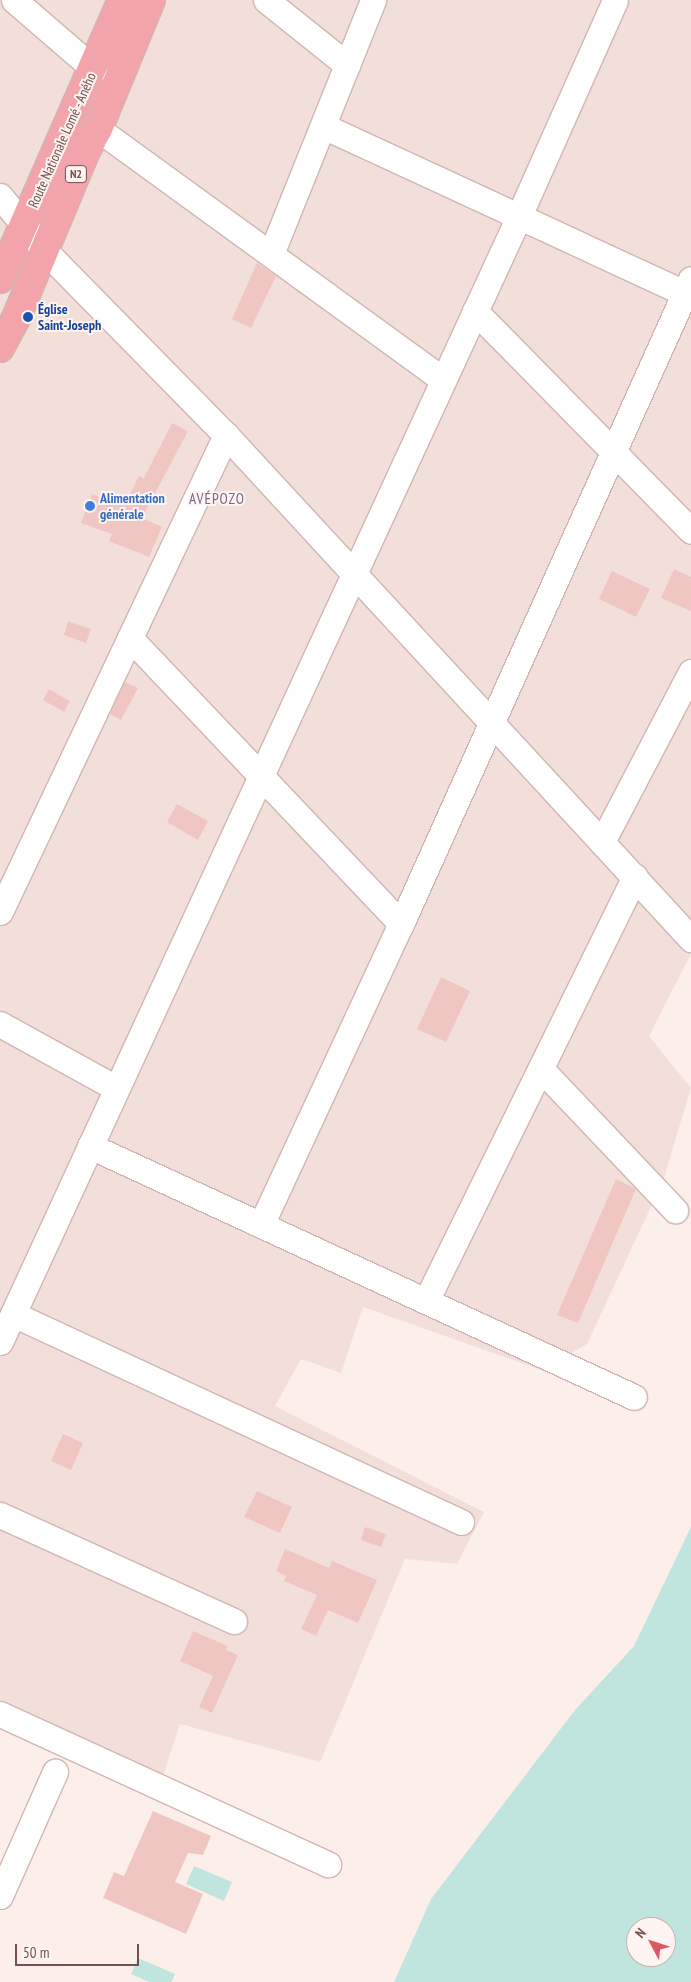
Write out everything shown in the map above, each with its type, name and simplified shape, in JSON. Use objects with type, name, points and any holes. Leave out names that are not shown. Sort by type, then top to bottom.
[{"type":"highway","name":"Route Nationale Lomé - Aného","points":[[0,279],[94,69],[122,0]]},
{"type":"highway","name":"Route Nationale Lomé - Aného","points":[[0,348],[45,251],[85,152],[98,129],[151,0]]},
{"type":"street","points":[[14,0],[94,69]]},
{"type":"street","points":[[266,0],[347,65]]},
{"type":"street","points":[[271,254],[373,0]]},
{"type":"street","points":[[0,1342],[260,778],[352,573],[519,216],[615,0]]},
{"type":"street","points":[[261,1225],[401,924],[689,289],[519,216],[323,126]]},
{"type":"street","points":[[98,129],[442,379]]},
{"type":"street","points":[[0,196],[24,222],[45,251],[226,434],[691,939]]},
{"type":"street","points":[[475,311],[691,531]]},
{"type":"street","points":[[0,912],[226,434]]},
{"type":"street","points":[[130,638],[260,778],[401,924]]},
{"type":"street","points":[[602,842],[691,672]]},
{"type":"street","points":[[426,1301],[635,877]]},
{"type":"street","points":[[0,1024],[116,1088]]},
{"type":"street","points":[[541,1069],[675,1210]]},
{"type":"street","points":[[90,1146],[634,1397]]},
{"type":"street","points":[[13,1314],[461,1522]]},
{"type":"street","points":[[0,1516],[234,1620]]},
{"type":"street","points":[[0,1714],[328,1864]]},
{"type":"street","points":[[0,1896],[55,1772]]},
{"type":"shaded area","points":[[0,0],[691,0],[691,954],[649,1036],[691,1088],[663,1181],[587,1344],[541,1370],[363,1307],[341,1373],[301,1359],[275,1406],[484,1512],[457,1564],[405,1559],[320,1762],[180,1724],[156,1797],[0,1729]]},
{"type":"water","points":[[691,1527],[691,1982],[394,1982],[431,1899],[575,1710],[634,1646]]},
{"type":"water","points":[[194,1866],[232,1882],[224,1901],[186,1884]]},
{"type":"water","points":[[138,1958],[175,1974],[171,1982],[149,1982],[131,1974]]},
{"type":"building","points":[[257,263],[276,276],[251,328],[232,319]]},
{"type":"building","points":[[172,423],[188,431],[142,518],[162,527],[149,557],[109,541],[112,534],[81,523],[92,494],[124,506],[139,476],[144,478]]},
{"type":"building","points":[[674,569],[691,577],[691,611],[661,598]]},
{"type":"building","points":[[612,571],[650,589],[636,617],[599,599]]},
{"type":"building","points":[[68,621],[91,629],[86,643],[64,635]]},
{"type":"building","points":[[125,682],[138,688],[121,720],[110,714]]},
{"type":"building","points":[[49,689],[70,701],[64,712],[43,700]]},
{"type":"building","points":[[177,804],[208,821],[198,840],[167,822]]},
{"type":"building","points":[[441,977],[470,991],[446,1042],[417,1029]]},
{"type":"building","points":[[616,1179],[636,1189],[578,1323],[557,1315]]},
{"type":"building","points":[[63,1434],[83,1443],[71,1470],[51,1461]]},
{"type":"building","points":[[257,1491],[292,1507],[280,1533],[244,1517]]},
{"type":"building","points":[[365,1527],[386,1534],[381,1547],[361,1540]]},
{"type":"building","points":[[285,1549],[329,1568],[332,1561],[377,1580],[358,1623],[328,1610],[316,1636],[301,1629],[317,1595],[284,1581],[286,1576],[276,1571]]},
{"type":"building","points":[[193,1631],[228,1646],[226,1650],[238,1655],[212,1713],[199,1707],[213,1676],[180,1661]]},
{"type":"building","points":[[153,1811],[211,1836],[203,1855],[188,1853],[175,1882],[203,1894],[186,1934],[103,1898],[114,1872],[124,1876]]},
{"type":"place","name":"Église Saint-Joseph","points":[[28,317]]},
{"type":"place","name":"Alimentation générale","points":[[90,506]]},
{"type":"district","name":"AVÉPOZO","points":[[217,499]]}]
